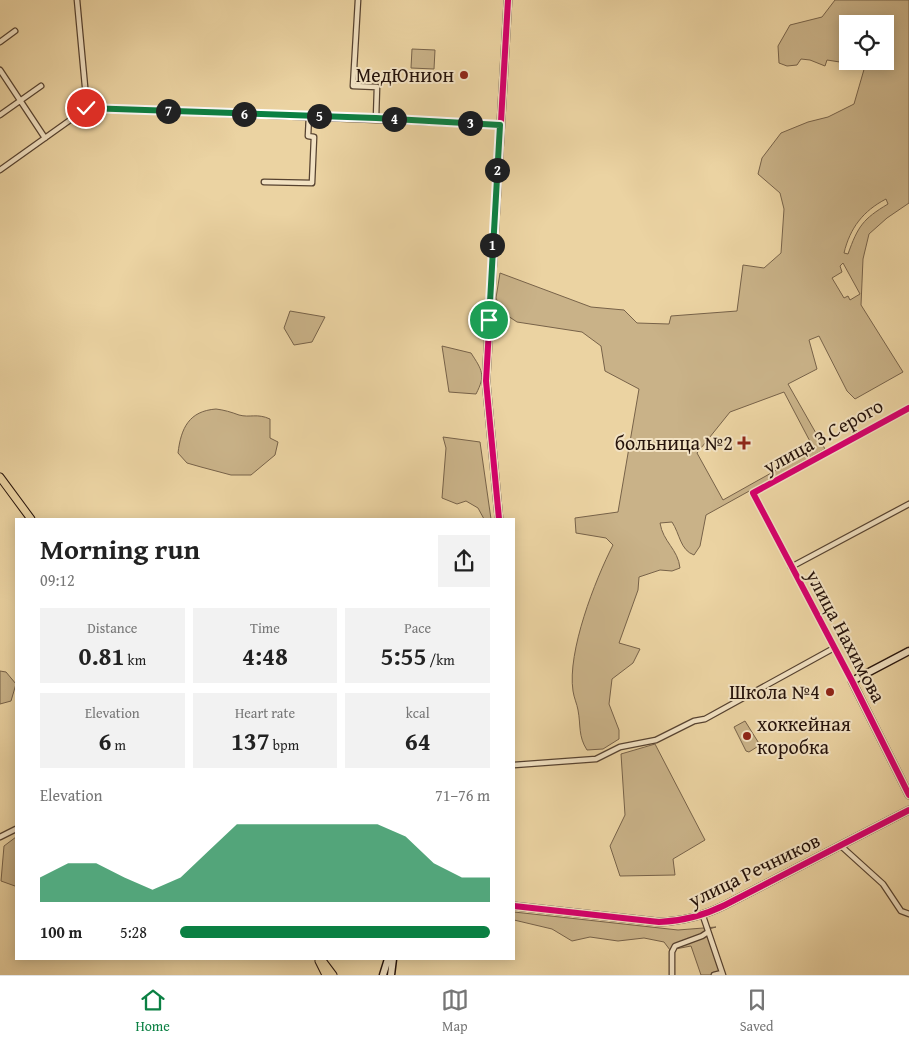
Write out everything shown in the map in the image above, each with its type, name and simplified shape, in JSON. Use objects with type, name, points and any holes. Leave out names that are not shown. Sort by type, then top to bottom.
[{"type":"main road","points":[[0,477],[30,518]]},
{"type":"main road","points":[[320,960],[326,975]]},
{"type":"main road","points":[[321,960],[333,975]]},
{"type":"street","points":[[77,0],[86,108]]},
{"type":"street","points":[[358,0],[353,86],[377,88],[376,118]]},
{"type":"street","points":[[499,518],[486,381],[508,0]]},
{"type":"street","points":[[0,42],[15,30]]},
{"type":"street","points":[[0,70],[45,138]]},
{"type":"street","points":[[0,115],[41,86]]},
{"type":"street","points":[[0,170],[86,108],[376,118],[500,125]]},
{"type":"street","points":[[264,182],[312,183],[314,137],[308,136],[309,116]]},
{"type":"street","name":"улица З.Серого","points":[[752,493],[909,408]]},
{"type":"street","name":"улица Нахимова","points":[[752,493],[852,681],[909,795]]},
{"type":"street","points":[[791,567],[909,504]]},
{"type":"street","points":[[515,765],[596,759],[620,747],[656,740],[694,721],[706,719],[834,648]]},
{"type":"street","points":[[852,681],[909,650]]},
{"type":"street","name":"улица Речников","points":[[515,906],[659,922],[680,921],[703,916],[909,810]]},
{"type":"street","points":[[0,837],[15,830]]},
{"type":"street","points":[[841,846],[882,884],[901,911],[909,914]]},
{"type":"street","points":[[703,916],[722,974],[714,975]]},
{"type":"street","points":[[672,975],[672,952],[675,946],[708,932]]},
{"type":"street","points":[[383,975],[388,960]]},
{"type":"street","points":[[390,975],[393,960]]},
{"type":"shaded area","points":[[835,0],[909,0],[909,203],[887,218],[869,234],[863,259],[861,305],[903,372],[855,399],[847,391],[819,336],[809,340],[817,369],[788,384],[825,449],[706,515],[700,546],[694,555],[689,553],[683,546],[672,522],[660,523],[664,535],[679,561],[680,568],[672,571],[660,570],[639,577],[638,590],[619,643],[640,649],[633,663],[612,679],[609,704],[619,730],[619,739],[603,749],[587,750],[581,735],[578,710],[573,691],[574,657],[584,616],[598,577],[613,545],[606,538],[576,533],[575,518],[618,512],[639,389],[605,371],[601,346],[582,332],[517,322],[502,312],[496,298],[500,273],[591,307],[624,310],[637,323],[669,324],[671,316],[737,311],[743,265],[764,268],[781,253],[784,209],[780,193],[758,174],[762,158],[781,133],[808,122],[828,117],[854,104],[864,70],[894,70],[894,15],[839,15],[839,62],[827,60],[825,66],[810,60],[801,59],[797,65],[787,66],[779,63],[778,46],[790,25],[822,17]],"holes":[[[886,199],[888,204],[862,224],[848,254],[844,253],[850,236],[859,221],[871,209]],[[843,263],[860,294],[850,300],[848,296],[844,298],[832,278],[842,272],[840,266]],[[784,392],[814,449],[723,500],[697,453],[730,412]]]},
{"type":"shaded area","points":[[412,49],[435,50],[434,69],[411,68]]},
{"type":"shaded area","points":[[290,311],[325,317],[312,342],[294,345],[284,328]]},
{"type":"shaded area","points":[[442,346],[471,353],[480,368],[482,377],[476,394],[449,392]]},
{"type":"shaded area","points":[[216,409],[243,416],[261,416],[270,419],[270,438],[278,442],[275,455],[251,475],[231,475],[187,463],[178,453],[184,429],[188,422],[199,413]]},
{"type":"shaded area","points":[[443,437],[480,442],[491,518],[483,518],[478,508],[466,501],[457,504],[442,498],[446,448]]},
{"type":"shaded area","points":[[0,671],[6,672],[15,683],[15,687],[11,701],[0,704]]},
{"type":"shaded area","name":"хоккейная коробка","points":[[745,721],[760,745],[749,752],[746,751],[734,727]]},
{"type":"shaded area","points":[[655,744],[705,840],[673,859],[675,875],[620,876],[610,846],[625,815],[621,754]]},
{"type":"shaded area","points":[[15,838],[15,886],[1,881],[4,846]]},
{"type":"shaded area","points":[[515,912],[678,930],[716,927],[709,929],[723,975],[701,975],[691,946],[670,950],[664,942],[644,938],[618,941],[590,937],[572,941],[552,929],[515,920]]},
{"type":"cycle path","points":[[499,518],[486,381],[508,0]]},
{"type":"cycle path","points":[[909,408],[753,493],[852,681],[909,795]]},
{"type":"cycle path","points":[[515,906],[659,922],[693,917],[725,905],[909,810]]},
{"type":"place","name":"МедЮнион","points":[[464,75]]},
{"type":"place","name":"больница №2","points":[[744,443]]},
{"type":"place","name":"Школа №4","points":[[830,692]]},
{"type":"place","name":"хоккейная коробка","points":[[747,736]]},
{"type":"route","points":[[86,108],[376,118],[500,125],[489,320]]}]
